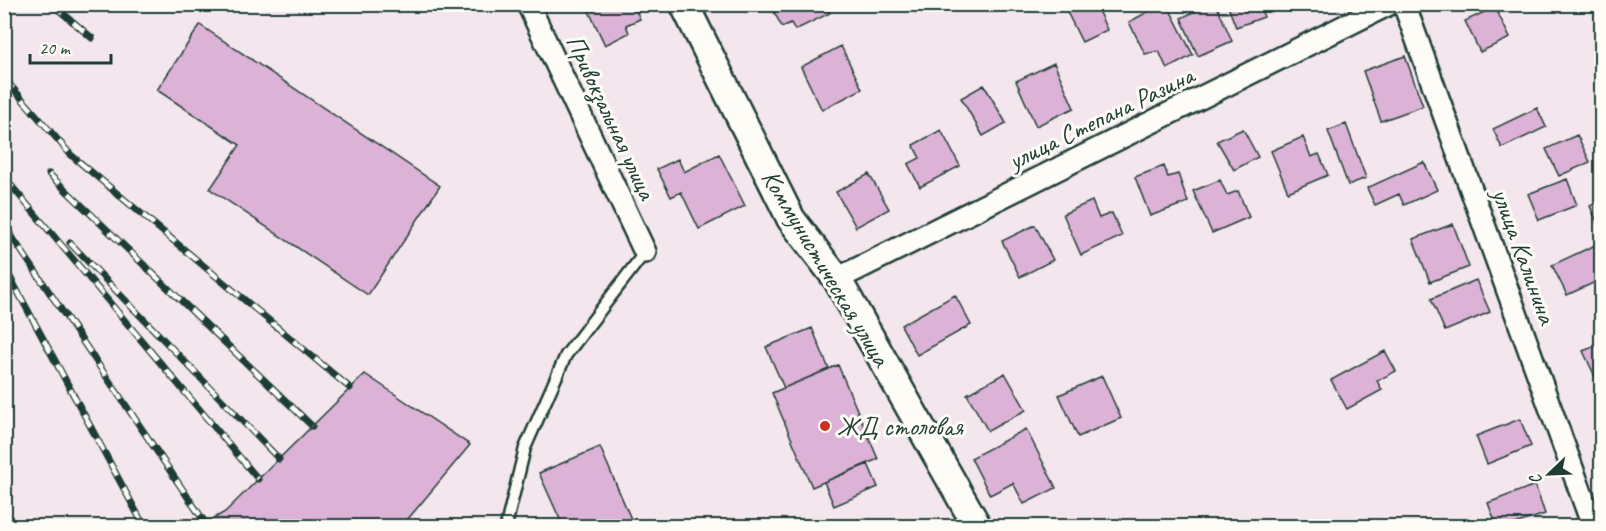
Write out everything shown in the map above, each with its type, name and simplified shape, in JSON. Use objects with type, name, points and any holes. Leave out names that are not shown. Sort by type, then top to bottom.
[{"type":"street","name":"Привокзальная улица","points":[[528,4],[645,252]]},
{"type":"street","name":"Коммунистическая улица","points":[[684,4],[791,219],[837,279],[977,526]]},
{"type":"street","name":"улица Степана Разина","points":[[837,279],[1389,4]]},
{"type":"street","name":"улица Калинина","points":[[1404,4],[1593,526]]},
{"type":"lane","points":[[506,526],[525,448],[566,355],[645,252]]},
{"type":"building","points":[[592,4],[633,4],[640,19],[626,25],[629,33],[605,45],[587,7]]},
{"type":"building","points":[[770,4],[826,4],[830,13],[795,30],[791,23],[782,27]]},
{"type":"building","points":[[1072,4],[1095,4],[1107,30],[1082,42],[1065,8]]},
{"type":"building","points":[[1162,4],[1167,4],[1193,55],[1167,69],[1159,51],[1145,54],[1129,22]]},
{"type":"building","points":[[1210,4],[1216,4],[1232,41],[1198,56],[1181,18]]},
{"type":"building","points":[[1227,4],[1259,4],[1264,17],[1236,27]]},
{"type":"building","points":[[1495,7],[1510,38],[1480,52],[1465,21]]},
{"type":"building","points":[[200,25],[440,186],[368,295],[210,189],[240,145],[157,90]]},
{"type":"building","points":[[841,46],[862,89],[822,110],[801,67]]},
{"type":"building","points":[[1405,56],[1423,106],[1381,121],[1363,71]]},
{"type":"building","points":[[1054,63],[1074,108],[1036,126],[1016,81]]},
{"type":"building","points":[[984,85],[1006,123],[983,136],[961,98]]},
{"type":"building","points":[[1537,108],[1546,127],[1502,148],[1493,129]]},
{"type":"building","points":[[1346,124],[1366,178],[1348,185],[1328,131]]},
{"type":"building","points":[[1243,129],[1258,157],[1234,170],[1217,141]]},
{"type":"building","points":[[941,130],[960,166],[920,187],[908,164],[920,158],[913,145]]},
{"type":"building","points":[[1577,135],[1590,162],[1559,176],[1546,149]]},
{"type":"building","points":[[1303,137],[1311,157],[1319,154],[1328,175],[1288,192],[1271,151]]},
{"type":"building","points":[[719,154],[745,206],[699,229],[681,192],[671,197],[657,169],[678,159],[684,172]]},
{"type":"building","points":[[1424,162],[1437,190],[1404,205],[1399,194],[1375,205],[1367,188]]},
{"type":"building","points":[[1164,166],[1168,177],[1178,174],[1188,202],[1150,216],[1135,177]]},
{"type":"building","points":[[869,174],[889,209],[856,227],[836,192]]},
{"type":"building","points":[[1567,179],[1577,205],[1539,220],[1528,194]]},
{"type":"building","points":[[1220,180],[1227,195],[1238,191],[1249,217],[1212,233],[1193,191]]},
{"type":"building","points":[[1602,200],[1602,230],[1601,231],[1590,206]]},
{"type":"building","points":[[1092,201],[1099,218],[1112,213],[1122,236],[1081,255],[1063,214]]},
{"type":"building","points":[[1453,224],[1469,267],[1430,282],[1413,239]]},
{"type":"building","points":[[1035,225],[1053,260],[1020,277],[1002,241]]},
{"type":"building","points":[[1602,242],[1602,279],[1567,295],[1552,265]]},
{"type":"building","points":[[1476,280],[1490,312],[1445,331],[1431,299]]},
{"type":"building","points":[[955,295],[971,325],[917,355],[901,325]]},
{"type":"building","points":[[812,328],[829,369],[784,388],[766,347]]},
{"type":"building","points":[[1602,343],[1602,387],[1600,387],[1583,351]]},
{"type":"building","points":[[1385,351],[1396,371],[1377,381],[1382,390],[1347,409],[1331,380]]},
{"type":"building","name":"ЖД столовая","points":[[838,365],[878,459],[812,487],[772,393]]},
{"type":"building","points":[[1005,373],[1026,410],[988,431],[967,394]]},
{"type":"building","points":[[365,374],[470,445],[402,526],[201,526],[225,512]]},
{"type":"building","points":[[1102,376],[1121,418],[1078,437],[1059,395]]},
{"type":"building","points":[[1520,419],[1531,446],[1487,464],[1476,436]]},
{"type":"building","points":[[1026,429],[1056,488],[1024,504],[1013,483],[990,495],[971,458]]},
{"type":"building","points":[[600,447],[634,526],[563,526],[539,473]]},
{"type":"building","points":[[868,464],[878,487],[834,506],[824,482]]},
{"type":"building","points":[[1535,485],[1545,514],[1509,526],[1497,526],[1488,503]]},
{"type":"railway","points":[[52,4],[92,38]]},
{"type":"railway","points":[[4,78],[71,155],[350,388]]},
{"type":"railway","points":[[49,174],[312,426]]},
{"type":"railway","points":[[4,177],[258,479]]},
{"type":"railway","points":[[4,225],[206,524]]},
{"type":"railway","points":[[70,243],[279,459]]},
{"type":"railway","points":[[4,266],[144,526]]},
{"type":"railway","points":[[4,511],[9,526]]},
{"type":"place","name":"ЖД столовая","points":[[825,426]]}]
